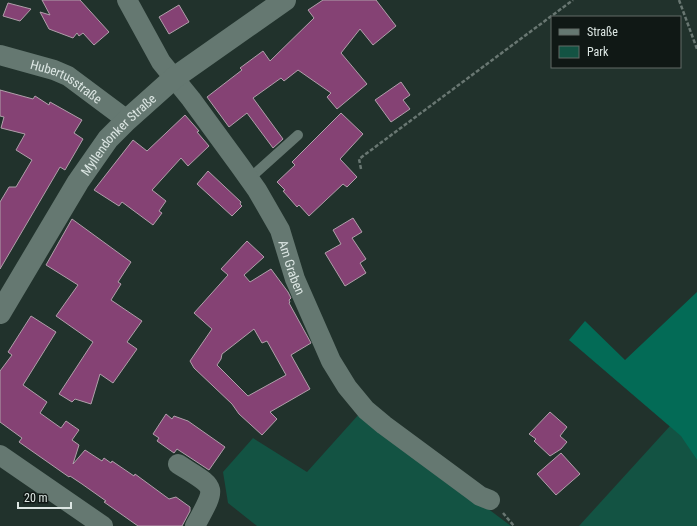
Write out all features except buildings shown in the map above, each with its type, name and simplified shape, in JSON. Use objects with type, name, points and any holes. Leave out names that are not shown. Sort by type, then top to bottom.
[{"type":"street","name":"Am Graben","points":[[127,0],[161,62],[196,106],[249,179],[280,230],[295,279],[331,361],[347,387],[366,410],[384,425],[480,496],[490,500]]},
{"type":"street","name":"Myllendonker Straße","points":[[0,314],[78,182],[108,139],[174,78],[285,0]]},
{"type":"street","name":"Hubertusstraße","points":[[0,54],[54,70],[68,76],[127,120]]},
{"type":"street","points":[[0,455],[102,526]]},
{"type":"street","points":[[178,464],[206,482],[211,490],[210,499],[195,526]]},
{"type":"lane","points":[[249,179],[298,135]]},
{"type":"path","points":[[551,16],[573,0]]},
{"type":"path","points":[[679,0],[697,49]]},
{"type":"path","points":[[361,169],[359,159],[551,16]]},
{"type":"green space","points":[[697,292],[697,460],[681,436],[569,340],[585,321],[625,360]]},
{"type":"green space","points":[[360,413],[511,526],[257,526],[228,503],[223,472],[253,438],[307,472]]},
{"type":"green space","points":[[670,426],[682,436],[697,460],[697,526],[579,526]]}]
